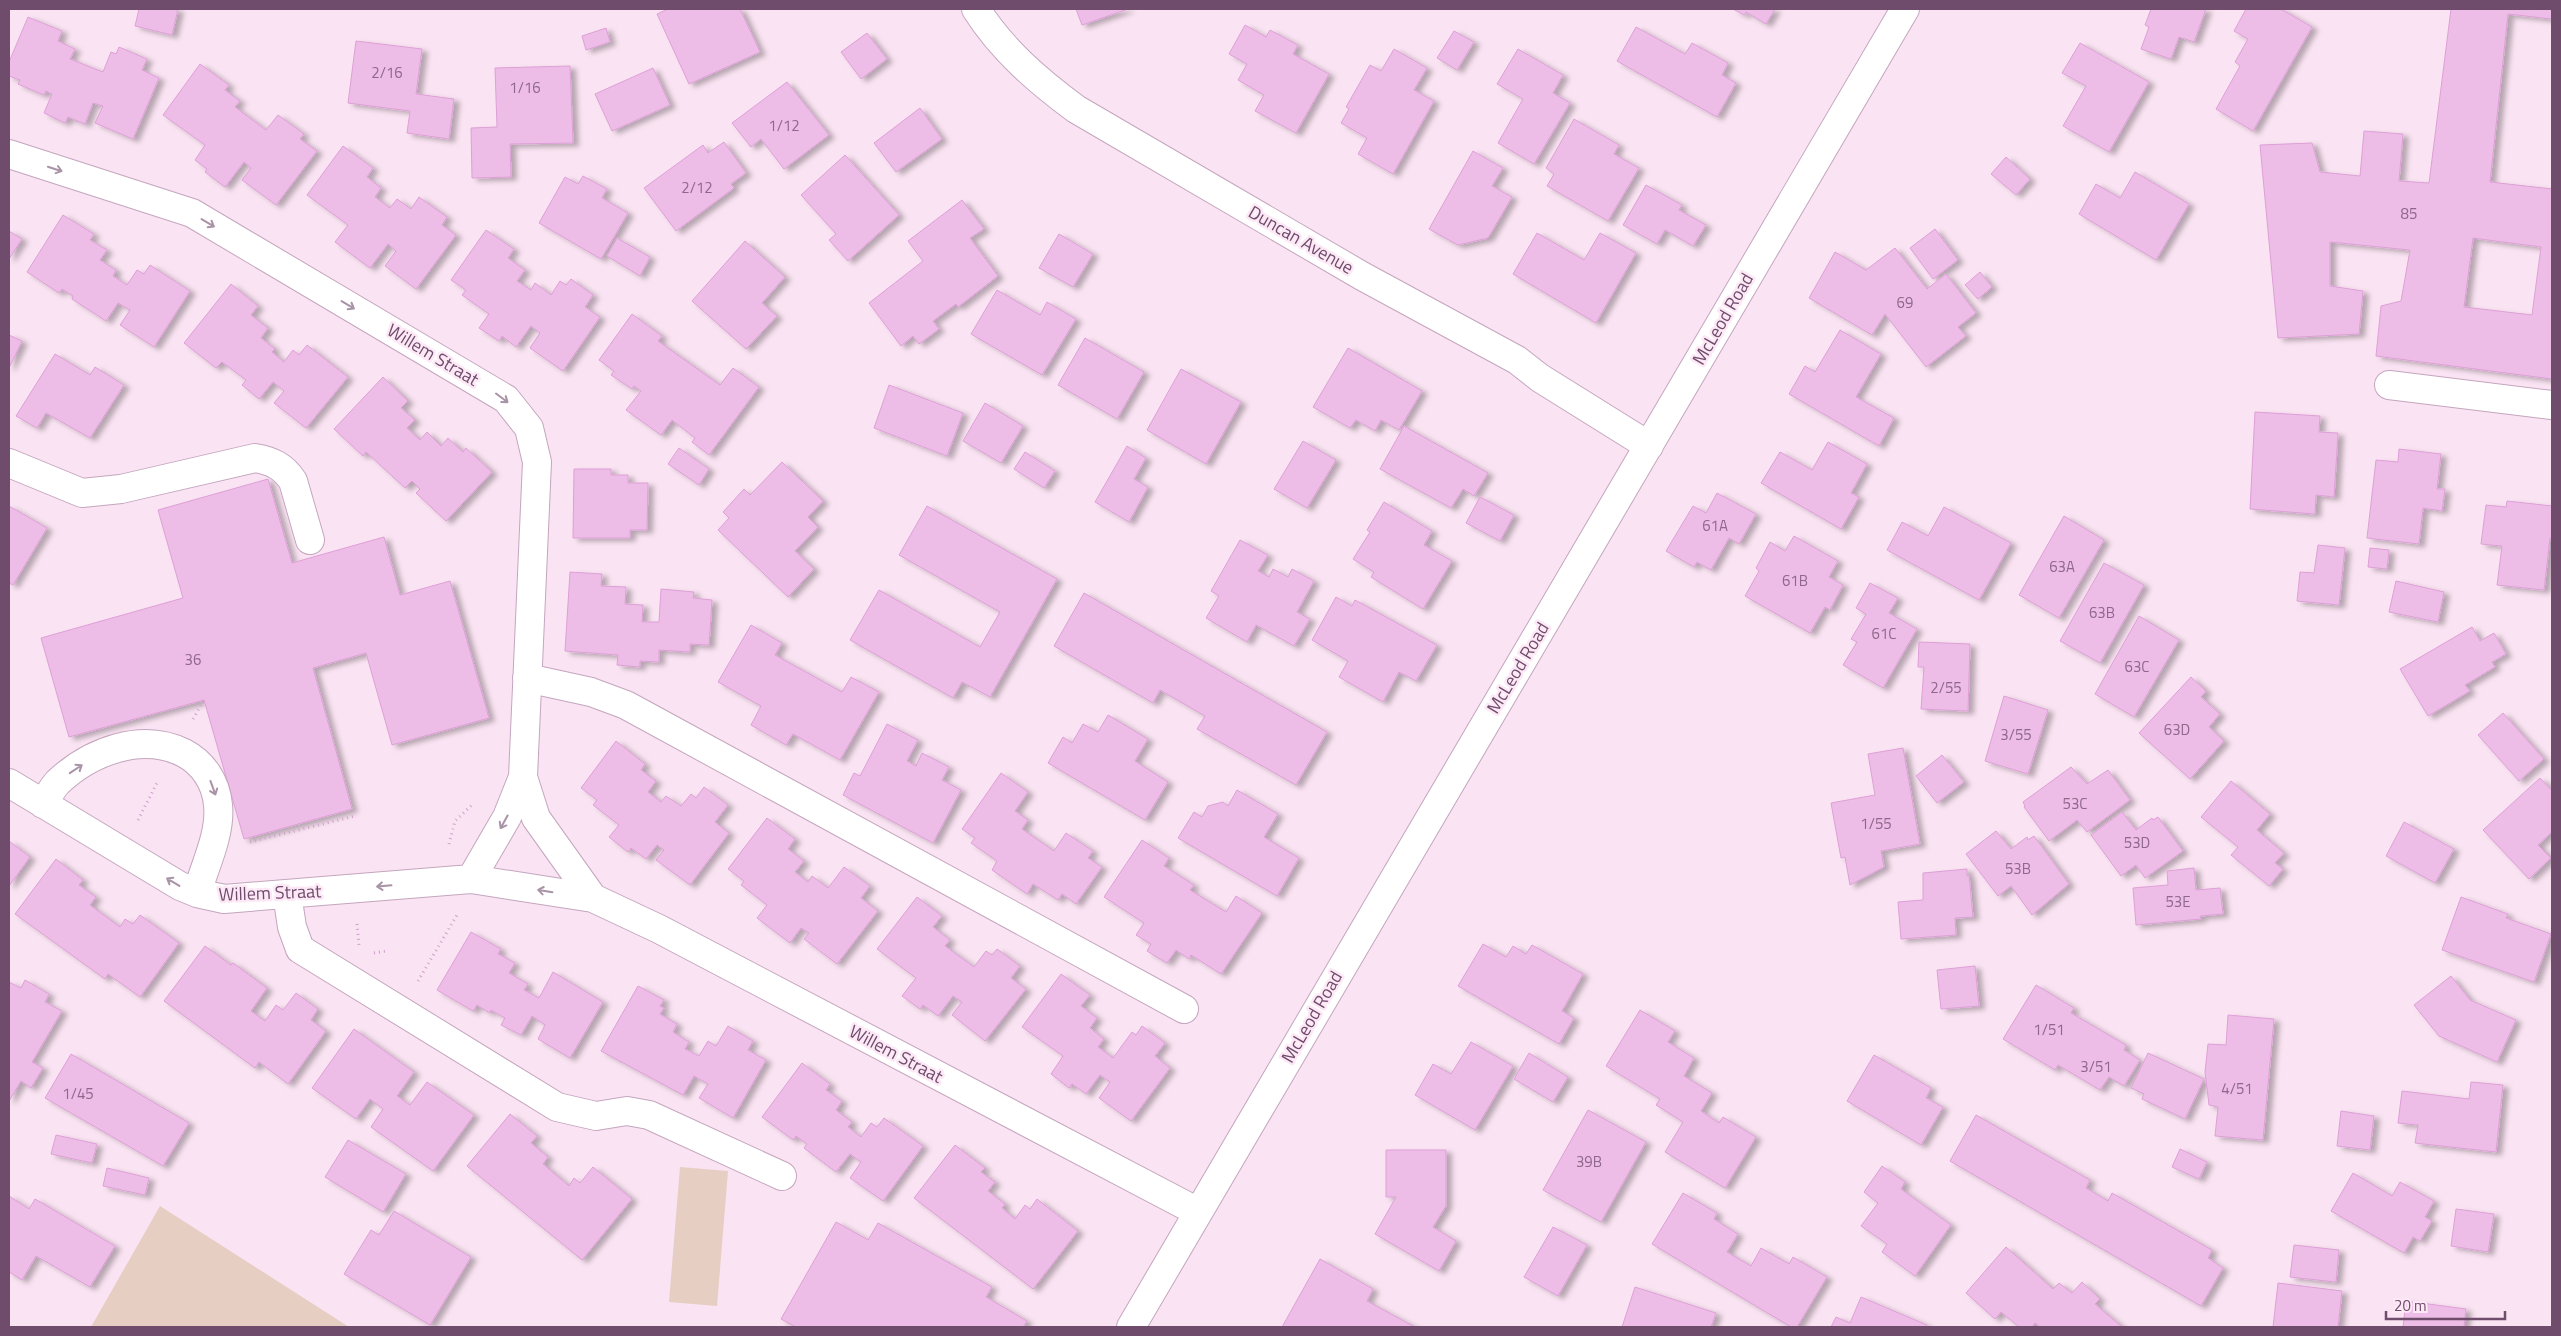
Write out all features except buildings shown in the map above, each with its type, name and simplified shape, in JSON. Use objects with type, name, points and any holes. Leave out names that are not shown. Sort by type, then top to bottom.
[{"type":"street","name":"Duncan Avenue","points":[[976,9],[1006,50],[1039,82],[1076,109],[1362,276],[1517,360],[1540,378],[1649,446]]},
{"type":"street","name":"McLeod Road","points":[[1131,1327],[1905,9]]},
{"type":"street","name":"Willem Straat","points":[[9,154],[192,213],[506,399],[529,428],[537,462],[523,777],[507,817],[470,879]]},
{"type":"street","points":[[2389,385],[2552,405]]},
{"type":"street","points":[[9,463],[82,493],[121,489],[255,458],[273,462],[288,473],[293,481],[310,540]]},
{"type":"street","points":[[527,678],[591,692],[626,705],[1184,1010]]},
{"type":"street","points":[[42,804],[57,783],[76,768],[104,753],[129,745],[154,743],[176,749],[193,758],[205,769],[213,786],[218,804],[218,819],[214,839],[197,893]]},
{"type":"street","name":"Willem Straat","points":[[523,777],[536,818],[593,898]]},
{"type":"street","name":"Willem Straat","points":[[9,783],[180,886],[197,893],[224,899],[470,879],[593,898],[659,929],[1198,1212]]},
{"type":"street","points":[[287,894],[292,927],[300,949],[557,1107],[596,1116],[627,1111],[649,1115],[782,1176]]},
{"type":"path","points":[[134,828],[162,774]]},
{"type":"path","points":[[244,843],[279,837],[355,816]]},
{"type":"path","points":[[416,985],[460,908]]},
{"type":"path","points":[[357,918],[359,947],[372,954],[386,951]]},
{"type":"shaded area","points":[[680,1167],[728,1171],[717,1306],[669,1302]]},
{"type":"shaded area","points":[[160,1206],[349,1327],[91,1327]]}]
